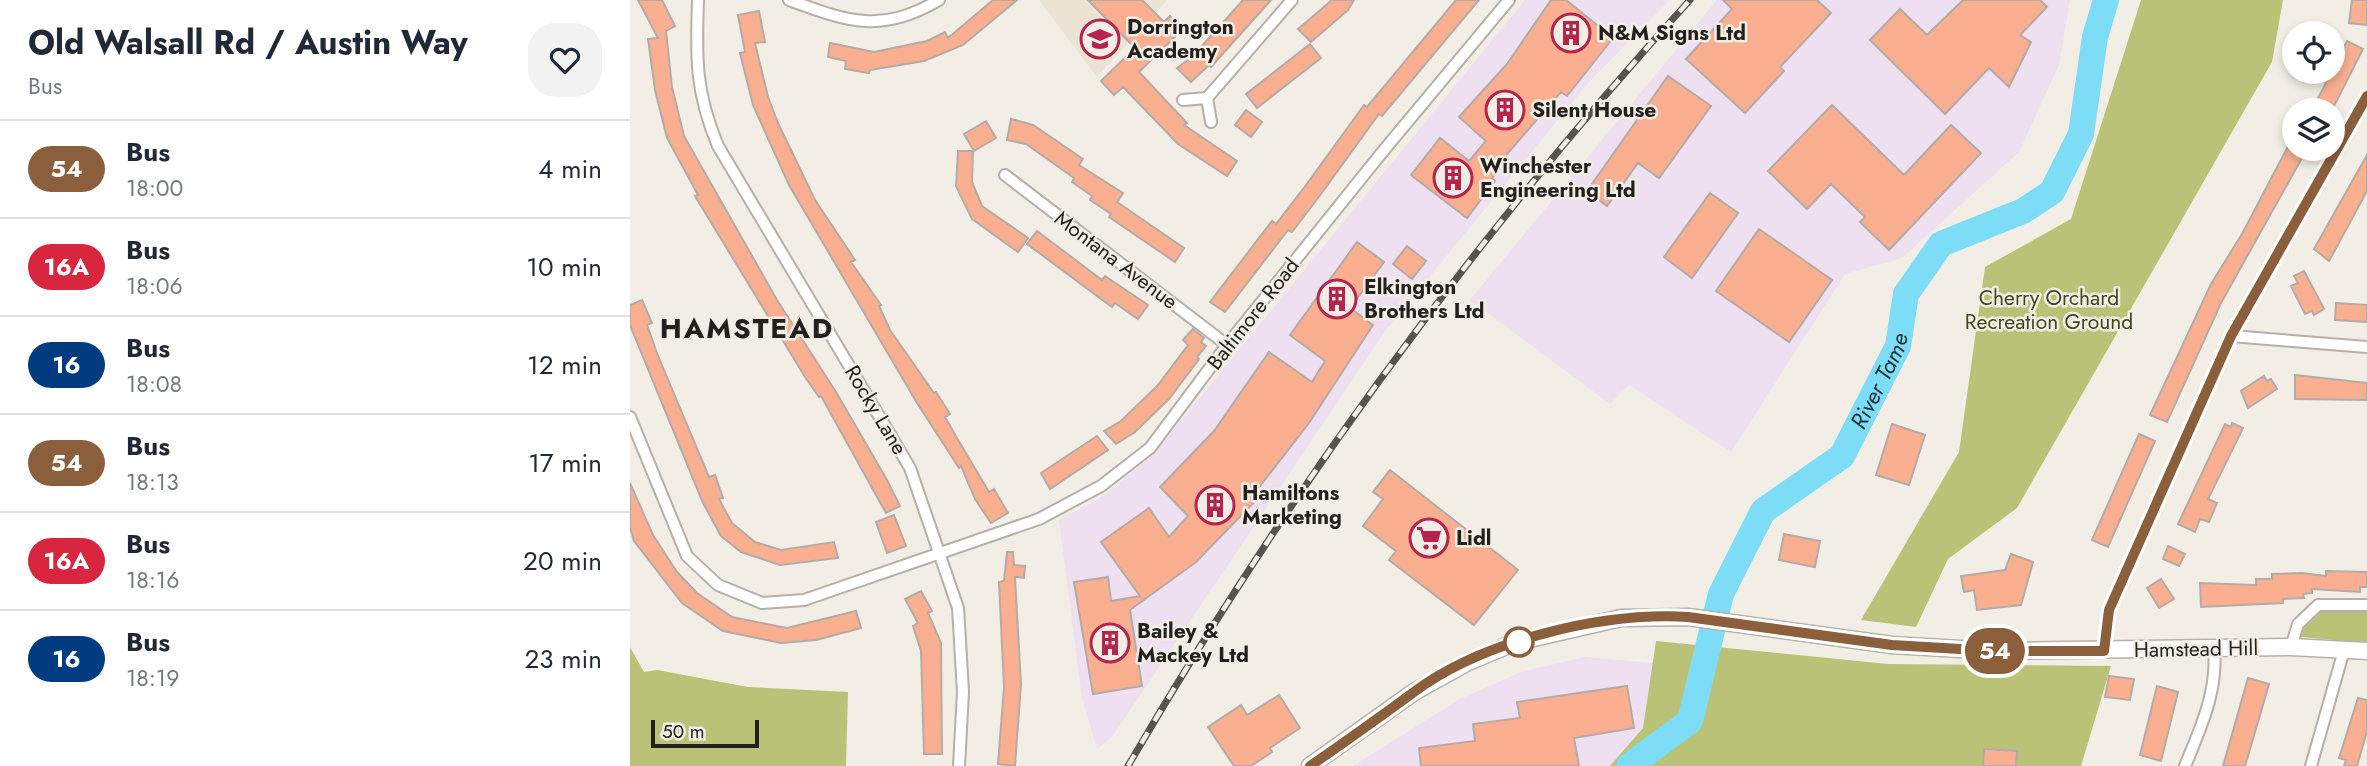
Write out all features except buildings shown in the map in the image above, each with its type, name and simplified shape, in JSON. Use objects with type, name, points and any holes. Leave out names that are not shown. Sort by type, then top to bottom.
[{"type":"main road","name":"Hamstead Hill","points":[[1310,766],[1413,692],[1468,662],[1516,642],[1607,620],[1688,617],[1892,645],[1994,651],[2291,647],[2367,651]]},
{"type":"street","name":"Rocky Lane","points":[[698,0],[696,64],[702,109],[718,146],[910,468],[941,553],[958,608],[963,692],[959,766]]},
{"type":"street","points":[[789,0],[858,22],[890,22],[917,13],[939,0]]},
{"type":"street","points":[[1183,100],[1208,98],[1292,0]]},
{"type":"street","name":"Baltimore Road","points":[[630,417],[687,556],[718,584],[762,603],[804,600],[1039,519],[1101,486],[1150,448],[1227,345],[1509,0]]},
{"type":"street","points":[[2104,651],[2114,598],[2231,336],[2367,96]]},
{"type":"street","points":[[1208,98],[1211,122]]},
{"type":"street","name":"Montana Avenue","points":[[1005,175],[1227,345]]},
{"type":"street","points":[[2231,336],[2367,347]]},
{"type":"street","points":[[2291,647],[2298,624],[2318,605],[2367,605]]},
{"type":"street","points":[[2185,766],[2207,713],[2217,675],[2214,648]]},
{"type":"street","points":[[2311,766],[2344,650]]},
{"type":"shaded area","name":"Dorrington Academy","points":[[1039,0],[1167,0],[1097,77]]},
{"type":"shaded area","points":[[1525,0],[1670,0],[1589,82],[1386,330],[1112,737],[1097,749],[1082,698],[1059,520],[1103,496],[1153,455]]},
{"type":"shaded area","points":[[1717,0],[2070,0],[2059,65],[2019,152],[1902,258],[1845,274],[1731,452],[1629,385],[1610,404],[1470,300]]},
{"type":"shaded area","points":[[1585,657],[1653,663],[1643,729],[1610,766],[1353,766],[1460,699],[1521,672]]},
{"type":"green space","name":"Cherry Orchard Recreation Ground","points":[[2141,0],[2283,0],[2272,62],[2017,508],[1948,559],[1916,627],[1861,620],[1959,452],[1985,267],[2071,219]]},
{"type":"green space","points":[[2318,608],[2367,609],[2367,643],[2301,637],[2303,625]]},
{"type":"green space","points":[[1656,641],[1888,664],[2111,666],[2081,766],[1610,766],[1643,728]]},
{"type":"green space","points":[[630,647],[644,672],[657,670],[748,687],[848,692],[846,766],[630,766]]},
{"type":"waterway","name":"River Tame","points":[[1629,766],[1690,721],[1721,594],[1763,511],[1842,456],[1898,346],[1906,294],[1941,244],[2023,211],[2052,192],[2081,134],[2095,37],[2106,0]]},
{"type":"railway","points":[[1128,766],[1253,563],[1389,368],[1534,180],[1690,0]]},
{"type":"bus line","name":"54","points":[[1310,766],[1413,692],[1468,662],[1516,642],[1620,618],[1688,617],[1892,645],[1994,651],[2104,651],[2109,610],[2231,336],[2367,96]]},
{"type":"place","name":"N&M Signs Ltd","points":[[1571,33]]},
{"type":"place","name":"Dorrington Academy","points":[[1100,39]]},
{"type":"place","name":"Silent House","points":[[1505,110]]},
{"type":"place","name":"Winchester Engineering Ltd","points":[[1453,178]]},
{"type":"place","name":"Elkington Brothers Ltd","points":[[1337,299]]},
{"type":"place","name":"Hamiltons Marketing","points":[[1215,505]]},
{"type":"place","name":"Lidl","points":[[1429,538]]},
{"type":"place","name":"Bailey & Mackey Ltd","points":[[1110,643]]},
{"type":"district","name":"HAMSTEAD","points":[[747,328]]}]
